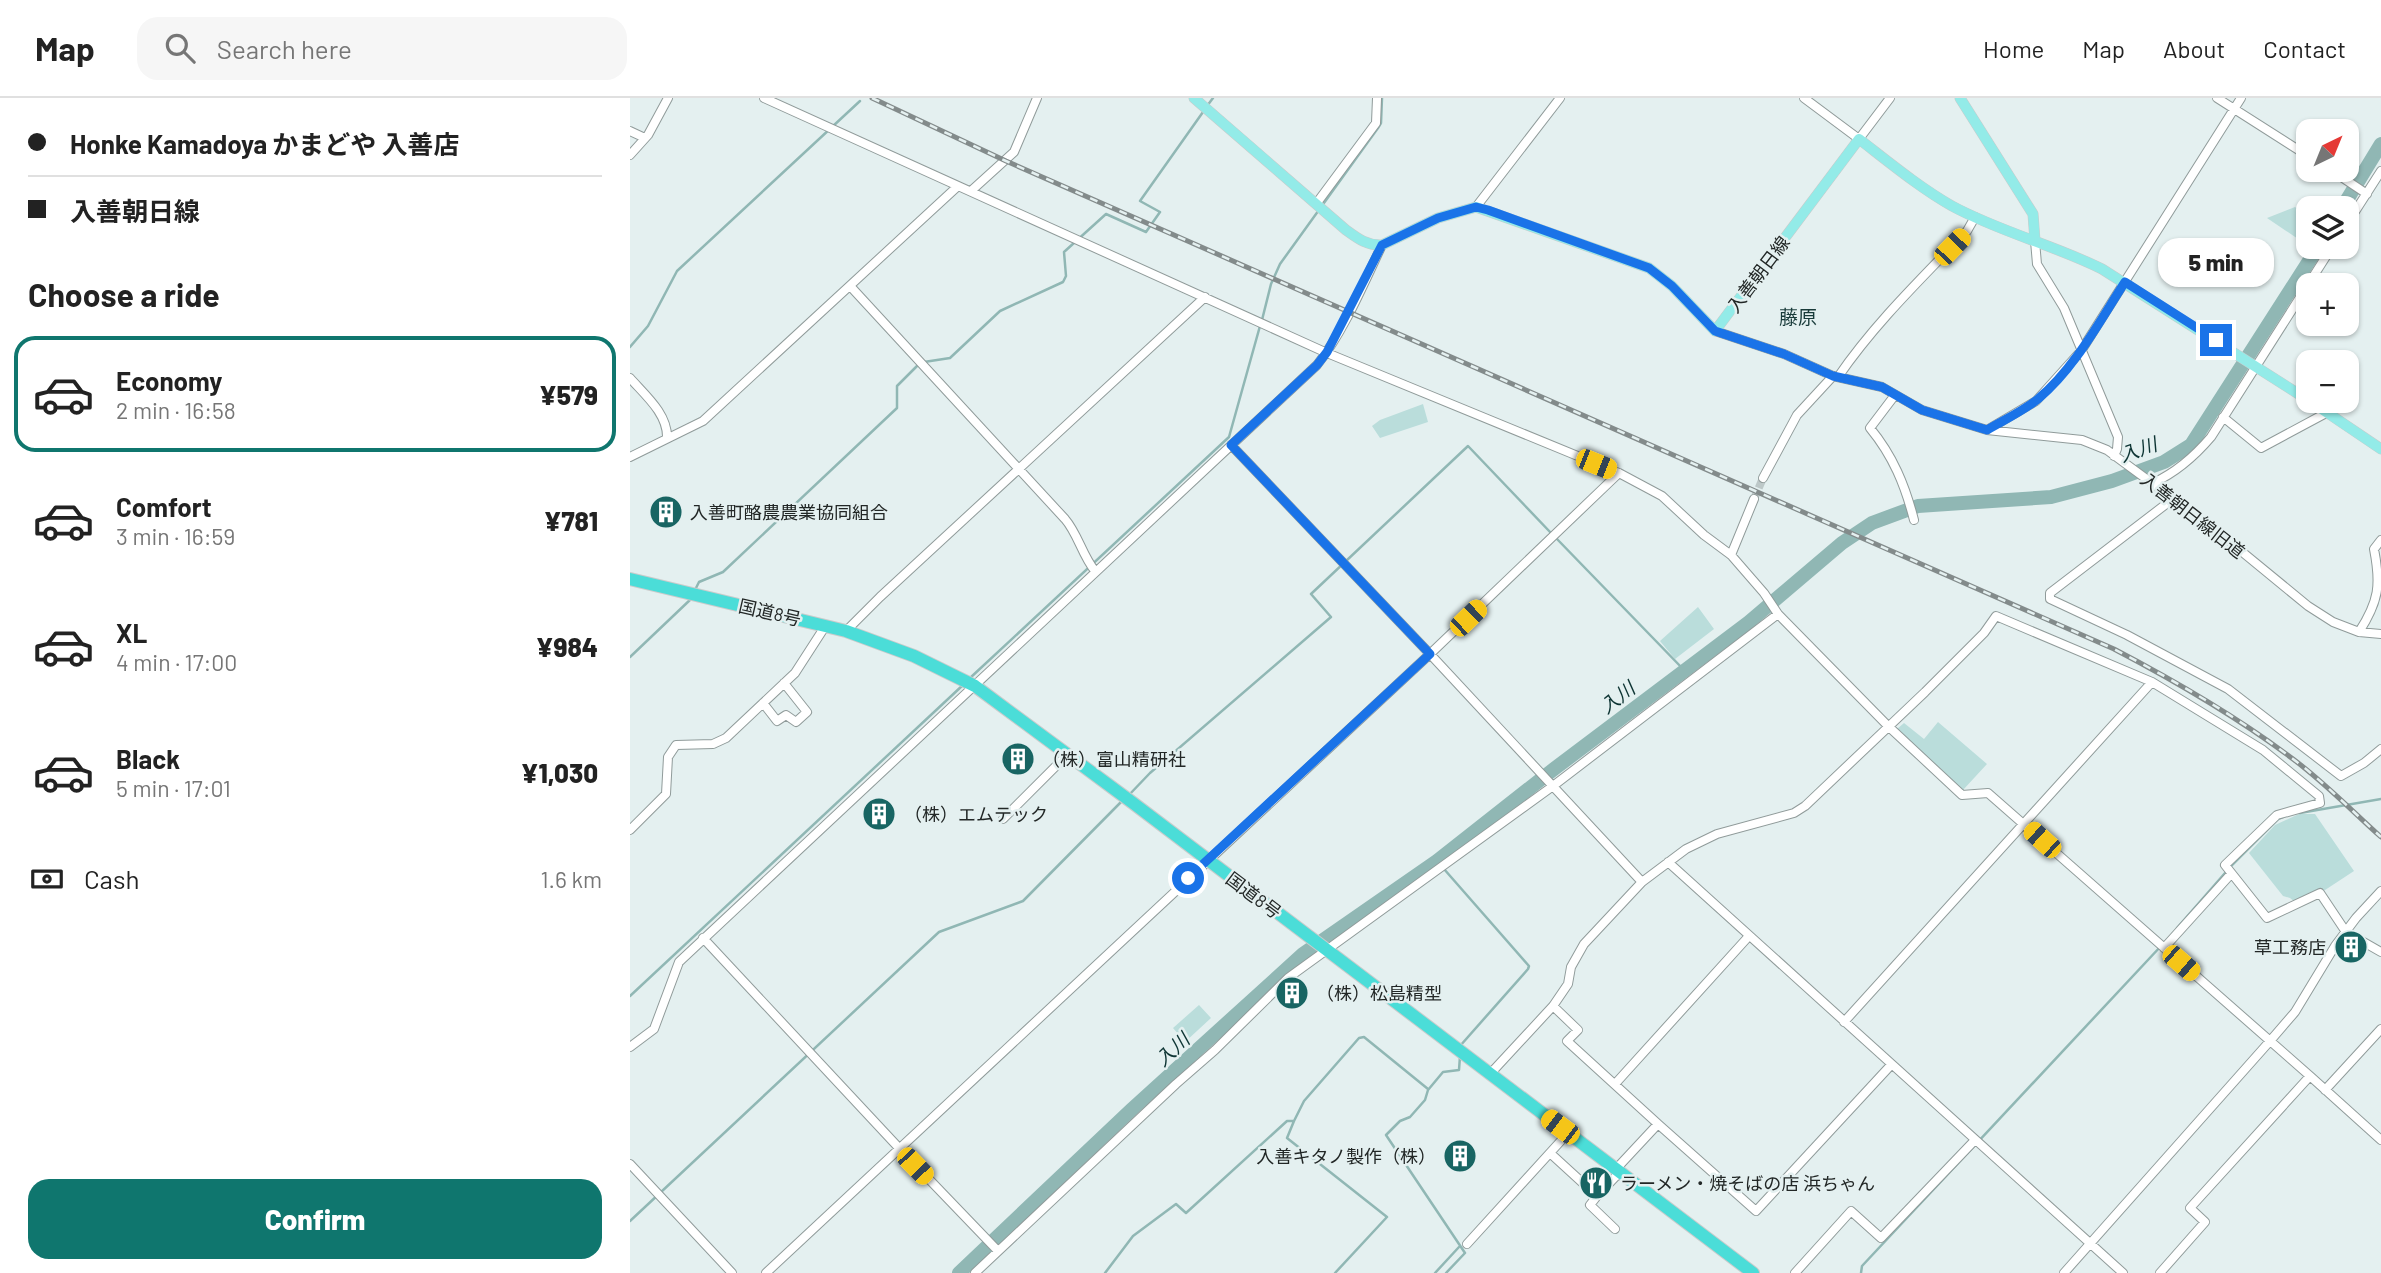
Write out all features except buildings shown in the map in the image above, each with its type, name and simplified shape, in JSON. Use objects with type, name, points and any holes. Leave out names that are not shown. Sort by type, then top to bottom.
[{"type":"highway","name":"国道8号","points":[[630,579],[846,631],[914,656],[975,686],[1753,1273]]},
{"type":"main road","points":[[1194,98],[1356,237],[1374,246],[1382,245],[1438,218],[1476,207]]},
{"type":"main road","points":[[1960,98],[2033,214],[2035,241]]},
{"type":"main road","points":[[1859,139],[1923,188],[1975,217],[2072,254],[2125,282],[2296,392]]},
{"type":"main road","name":"入善朝日線","points":[[1476,207],[1649,268],[1672,286],[1715,331],[1859,139]]},
{"type":"main road","points":[[2330,413],[2381,449]]},
{"type":"street","points":[[630,155],[645,138],[668,98]]},
{"type":"street","points":[[764,98],[1327,352],[1619,473],[1662,496],[1703,535],[1731,555],[1765,593],[1779,614],[1888,726],[1962,795],[1988,793],[2381,1140]]},
{"type":"street","points":[[971,191],[1014,152],[1037,98]]},
{"type":"street","points":[[1316,204],[1376,123],[1377,98]]},
{"type":"street","points":[[1476,207],[1560,98]]},
{"type":"street","points":[[1804,98],[1859,139],[1890,98]]},
{"type":"street","points":[[2217,98],[2296,148]]},
{"type":"street","points":[[1987,430],[2036,401],[2081,351],[2241,98]]},
{"type":"street","points":[[630,131],[645,138]]},
{"type":"street","points":[[2359,206],[2381,171]]},
{"type":"street","points":[[2350,182],[2367,194]]},
{"type":"street","points":[[630,457],[703,421],[958,186]]},
{"type":"street","points":[[1763,478],[1797,415],[1835,376],[1896,304],[1967,230],[1975,217]]},
{"type":"street","points":[[2035,241],[2037,264],[2064,308],[2118,437],[2114,456]]},
{"type":"street","points":[[630,1046],[654,1028],[679,962],[703,938],[1317,365],[1327,352],[1382,245]]},
{"type":"street","points":[[2151,482],[2168,477],[2193,458],[2211,437],[2324,259]]},
{"type":"street","points":[[851,286],[1071,526],[1087,560],[1095,570]]},
{"type":"street","points":[[846,631],[1205,297]]},
{"type":"street","name":"入善朝日線旧道","points":[[1715,331],[1784,354],[1835,376],[1882,387],[1922,410],[1987,430],[2082,440],[2106,450],[2174,498],[2308,606],[2333,622],[2359,632],[2381,634]]},
{"type":"street","points":[[630,378],[659,411],[667,438]]},
{"type":"street","points":[[1895,395],[1870,428],[1885,445],[1894,462],[1914,520]]},
{"type":"street","points":[[2223,417],[2261,448],[2327,413]]},
{"type":"street","points":[[1231,445],[1642,882]]},
{"type":"street","points":[[766,1273],[1430,654],[1619,473]]},
{"type":"street","points":[[2174,498],[2050,593],[2050,599],[2127,635],[2228,690],[2341,776],[2381,750]]},
{"type":"street","points":[[1731,555],[1754,499]]},
{"type":"street","points":[[2359,632],[2376,600],[2380,578],[2374,549],[2381,540]]},
{"type":"street","points":[[975,1273],[1215,1050],[1288,978],[1553,786],[1779,614]]},
{"type":"street","points":[[1490,1074],[1553,1006],[1568,984],[1571,967],[1584,944],[1642,882],[1685,849],[1717,834],[1794,813],[1805,806],[1984,633],[1996,616],[2152,682],[2263,750],[2319,796],[2319,803],[2277,815],[2224,865],[2267,918],[2320,894],[2346,932],[2381,952]]},
{"type":"street","points":[[630,830],[666,794],[668,757],[676,745],[713,744],[726,738],[794,673],[826,625]]},
{"type":"street","points":[[1844,1022],[2152,682]]},
{"type":"street","points":[[763,703],[777,721],[786,715],[796,722],[807,712],[784,683]]},
{"type":"street","points":[[1003,820],[1068,754]]},
{"type":"street","points":[[1668,862],[2123,1273]]},
{"type":"street","points":[[2164,948],[2231,874]]},
{"type":"street","points":[[2064,1273],[2270,1041],[2300,1004],[2346,932],[2381,891]]},
{"type":"street","points":[[1615,1084],[1748,936]]},
{"type":"street","points":[[703,938],[997,1250]]},
{"type":"street","points":[[1553,1006],[1578,1030],[1567,1041],[1756,1211],[1891,1065]]},
{"type":"street","points":[[2325,1090],[2381,1029]]},
{"type":"street","points":[[2160,1273],[2205,1222],[2190,1208],[2310,1076]]},
{"type":"street","points":[[1615,1229],[1590,1205],[1658,1124]]},
{"type":"street","points":[[1467,1244],[1568,1133]]},
{"type":"street","points":[[1795,1273],[1851,1211],[1881,1238],[1975,1140]]},
{"type":"street","points":[[1549,1153],[1597,1196]]},
{"type":"street","points":[[630,1164],[733,1273]]},
{"type":"shaded area","points":[[2295,207],[2296,238],[2267,218]]},
{"type":"shaded area","points":[[1423,404],[1428,422],[1380,438],[1372,426],[1380,420]]},
{"type":"shaded area","points":[[1698,607],[1714,629],[1675,659],[1660,641]]},
{"type":"shaded area","points":[[1938,722],[1987,764],[1963,790],[1897,729],[1904,723],[1924,739]]},
{"type":"shaded area","points":[[2299,814],[2315,814],[2354,871],[2322,892],[2295,902],[2283,896],[2249,853],[2275,825]]},
{"type":"shaded area","points":[[1199,1005],[1211,1018],[1185,1042],[1173,1028]]},
{"type":"waterway","points":[[1207,106],[1213,98]]},
{"type":"waterway","points":[[1262,320],[1271,284],[1280,264],[1381,123],[1382,98]]},
{"type":"waterway","points":[[630,347],[648,326],[677,271],[860,101]]},
{"type":"waterway","points":[[924,362],[950,358],[1000,311],[1063,282],[1066,276],[1064,252],[1106,214],[1146,232],[1160,212],[1140,201],[1203,112]]},
{"type":"waterway","name":"入川","points":[[2349,196],[2381,144]]},
{"type":"waterway","name":"入川","points":[[959,1273],[1131,1110],[1303,954],[1437,861],[1749,622],[1842,543],[1872,523],[1918,506],[2051,497],[2112,481],[2164,462],[2191,445],[2310,259]]},
{"type":"waterway","points":[[970,678],[1229,437],[1260,326]]},
{"type":"waterway","points":[[695,590],[699,582],[723,572],[897,408],[897,386],[918,365]]},
{"type":"waterway","points":[[1128,796],[1150,773],[1331,617],[1311,594],[1468,446],[1551,533]]},
{"type":"waterway","points":[[1556,538],[1684,670]]},
{"type":"waterway","points":[[630,657],[691,599]]},
{"type":"waterway","points":[[630,996],[963,685]]},
{"type":"waterway","points":[[2300,813],[2381,799]]},
{"type":"waterway","points":[[630,1221],[939,932],[1023,901],[1123,800]]},
{"type":"waterway","points":[[2177,928],[2232,865],[2283,817]]},
{"type":"waterway","points":[[1444,869],[1529,966],[1460,1046]]},
{"type":"waterway","points":[[1861,1273],[1862,1266],[2161,946]]},
{"type":"waterway","points":[[1105,1273],[1133,1236],[1176,1204],[1186,1213],[1287,1121],[1294,1121],[1304,1101],[1359,1038],[1364,1037],[1428,1089]]},
{"type":"waterway","points":[[1446,1273],[1465,1253],[1386,1135],[1400,1121],[1410,1117],[1443,1072],[1459,1070],[1460,1056]]},
{"type":"waterway","points":[[1294,1121],[1287,1138],[1387,1217],[1335,1273]]},
{"type":"waterway","points":[[1435,1273],[1459,1247]]},
{"type":"tunnel","points":[[1754,499],[1763,478]]},
{"type":"railway","points":[[872,98],[1006,161],[2114,649],[2206,700],[2272,743],[2316,777],[2381,837]]},
{"type":"place","name":"入善町酪農農業協同組合","points":[[666,512]]},
{"type":"place","name":"（株）富山精研社","points":[[1018,759]]},
{"type":"place","name":"（株）エムテック","points":[[879,814]]},
{"type":"place","name":"草工務店","points":[[2351,947]]},
{"type":"place","name":"（株）松島精型","points":[[1292,993]]},
{"type":"place","name":"入善キタノ製作（株）","points":[[1460,1156]]},
{"type":"place","name":"ラーメン・焼そばの店 浜ちゃん","points":[[1596,1183]]},
{"type":"district","name":"藤原","points":[[1798,316]]},
{"type":"route","points":[[1188,878],[1430,654],[1231,445],[1317,365],[1327,352],[1382,245],[1438,218],[1476,207],[1488,210],[1649,268],[1672,286],[1715,331],[1784,354],[1833,376],[1882,387],[1922,410],[1987,430],[2036,401],[2046,391],[2081,351],[2125,282],[2216,340]]}]
